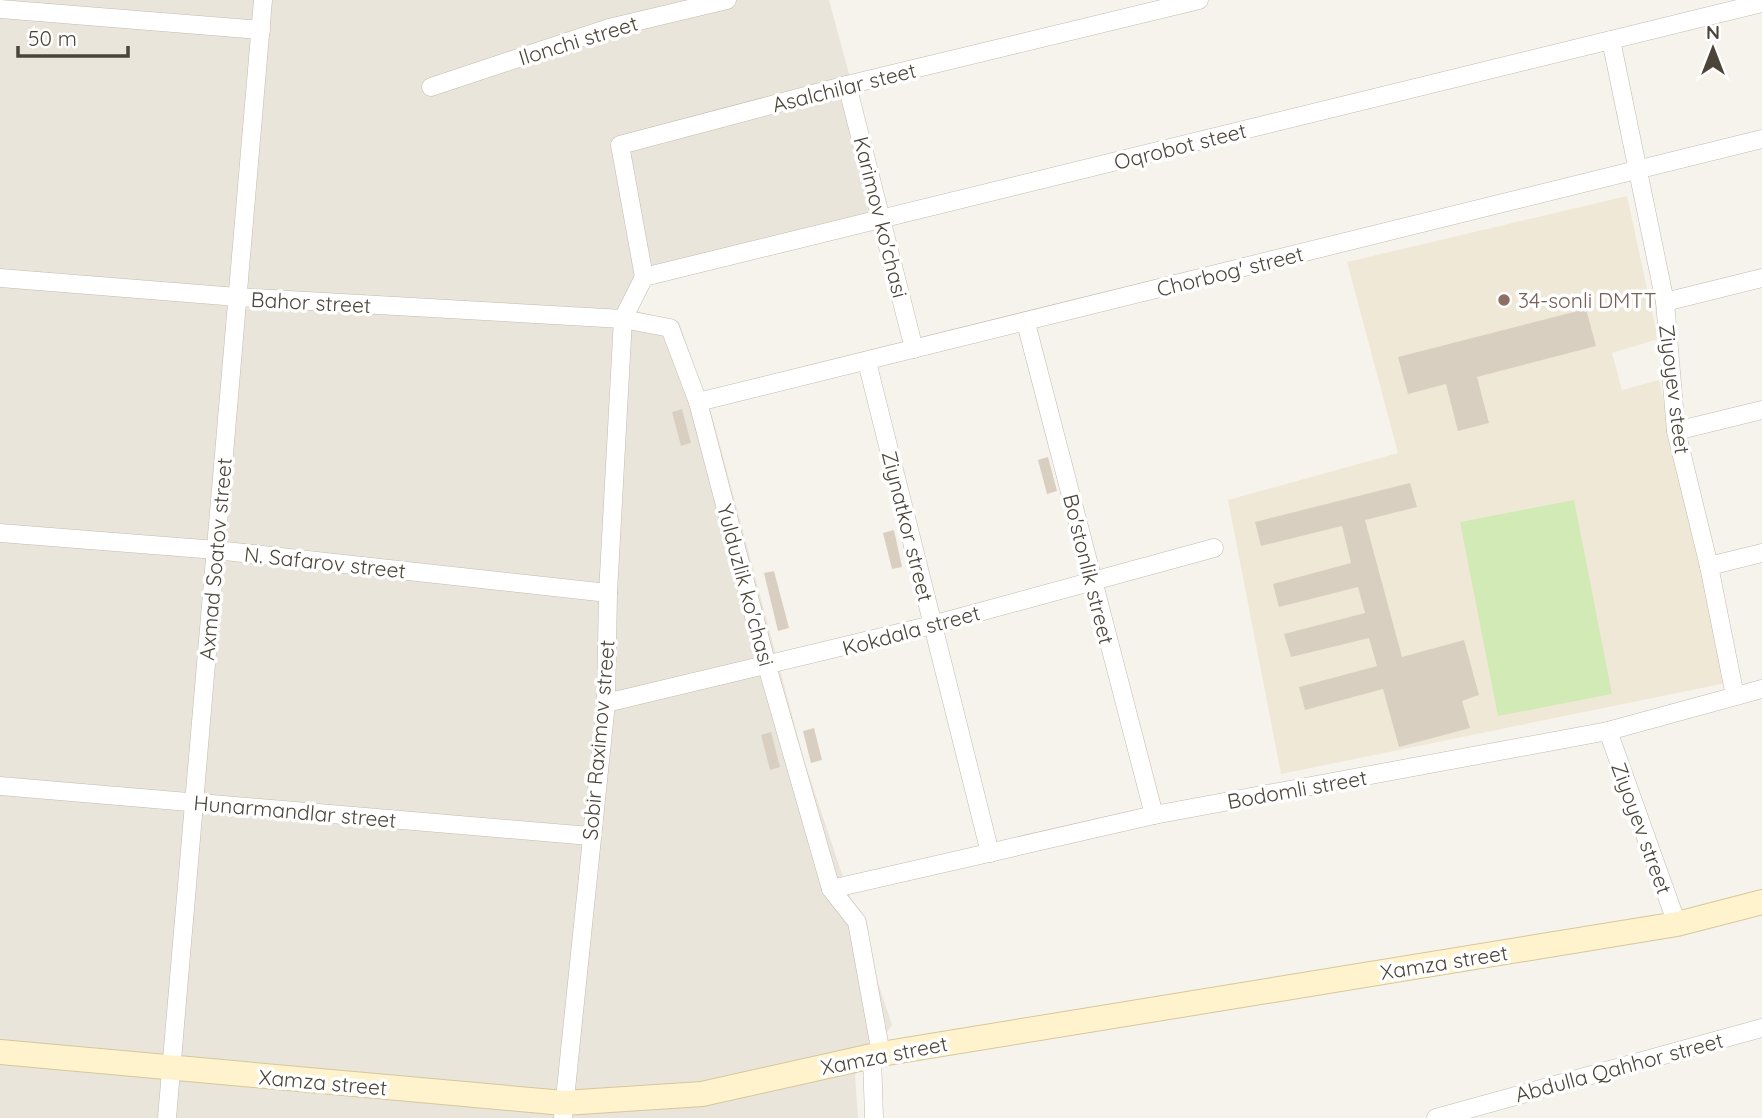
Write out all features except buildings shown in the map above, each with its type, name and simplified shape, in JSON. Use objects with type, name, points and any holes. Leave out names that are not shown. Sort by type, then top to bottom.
[{"type":"main road","name":"Xamza street","points":[[0,1052],[564,1111],[702,1094],[876,1055],[1677,924],[1762,902]]},
{"type":"street","name":"Axmad Soatov street","points":[[167,1118],[263,0]]},
{"type":"street","name":"Ilonchi street","points":[[431,87],[609,27],[727,0]]},
{"type":"street","name":"Asalchilar steet","points":[[644,276],[620,145],[847,85],[1199,0]]},
{"type":"street","name":"Oqrobot steet","points":[[644,276],[1762,3]]},
{"type":"street","points":[[0,9],[261,30]]},
{"type":"street","name":"Ziyoyev steet","points":[[1611,40],[1635,170],[1665,302],[1676,430],[1709,566],[1735,696]]},
{"type":"street","name":"Karimov ko'chasi","points":[[847,85],[914,349]]},
{"type":"street","name":"Chorbog' street","points":[[698,402],[1762,139]]},
{"type":"street","points":[[623,319],[644,276]]},
{"type":"street","name":"Bahor street","points":[[0,278],[237,298],[623,319]]},
{"type":"street","points":[[1665,302],[1762,278]]},
{"type":"street","name":"Yulduzlik ko'chasi","points":[[623,319],[670,328],[698,402],[767,666],[831,889]]},
{"type":"street","name":"Sobir Raximov street","points":[[564,1111],[590,836],[606,703],[608,593],[623,319]]},
{"type":"street","name":"Bo'stonlik street","points":[[1026,323],[1154,815]]},
{"type":"street","name":"Ziynatkor street","points":[[867,362],[990,853]]},
{"type":"street","points":[[1676,430],[1762,410]]},
{"type":"street","name":"N. Safarov street","points":[[0,533],[216,550],[608,593]]},
{"type":"street","name":"Kokdala street","points":[[606,703],[932,625],[1214,548]]},
{"type":"street","points":[[1709,566],[1762,553]]},
{"type":"street","name":"Bodomli street","points":[[831,889],[1154,815],[1608,731],[1762,689]]},
{"type":"street","name":"Ziyoyev street","points":[[1608,731],[1677,924]]},
{"type":"street","name":"Hunarmandlar street","points":[[0,786],[590,836]]},
{"type":"street","points":[[831,889],[858,922],[876,1055],[874,1118]]},
{"type":"street","name":"Abdulla Qahhor street","points":[[1436,1118],[1762,1028]]},
{"type":"shaded area","points":[[0,0],[829,0],[890,225],[649,285],[636,311],[679,322],[713,419],[804,760],[892,1025],[855,1075],[858,1118],[0,1118]]},
{"type":"shaded area","points":[[1627,196],[1658,339],[1612,353],[1622,390],[1659,380],[1726,683],[1281,774],[1228,500],[1398,453],[1347,262]]},
{"type":"green space","points":[[1574,500],[1612,694],[1498,716],[1460,522]]},
{"type":"place","name":"34-sonli DMTT","points":[[1504,300]]}]
